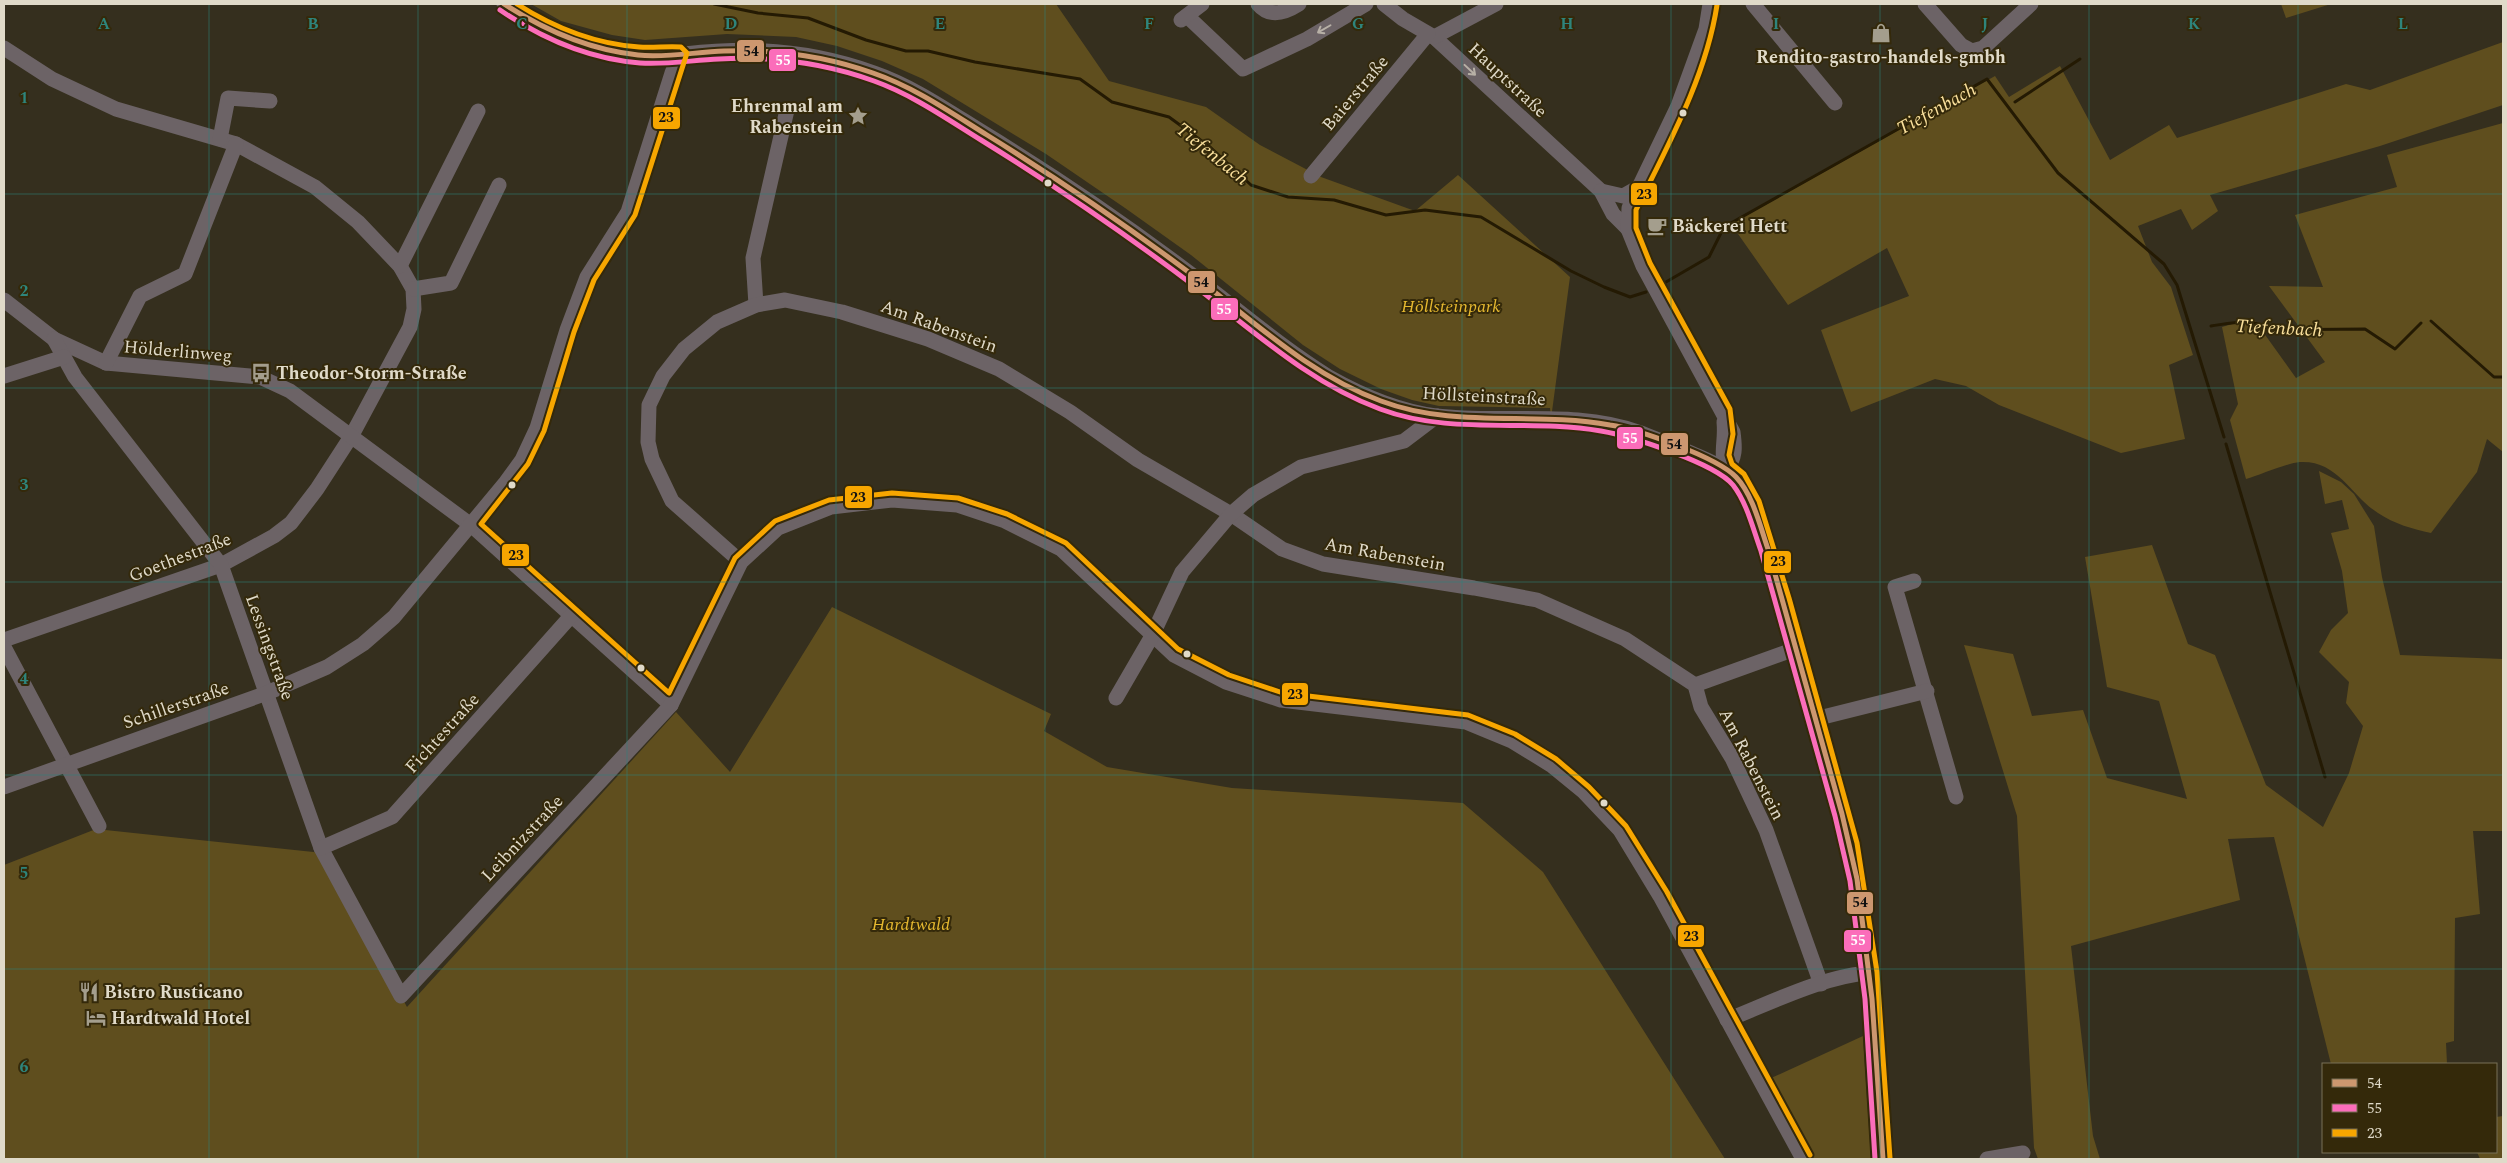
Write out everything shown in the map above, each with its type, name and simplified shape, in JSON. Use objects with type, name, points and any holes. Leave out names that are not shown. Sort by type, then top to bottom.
[{"type":"street","name":"Höllsteinstraße","points":[[504,4],[536,24],[564,36],[640,55],[757,50],[799,53],[840,61],[882,75],[967,123],[1042,169],[1187,271],[1287,349],[1333,379],[1376,400],[1415,412],[1437,416],[1551,419],[1618,426],[1726,469]]},
{"type":"street","points":[[1202,4],[1184,18],[1243,69],[1307,39],[1366,4]]},
{"type":"street","points":[[1258,4],[1264,11],[1271,14],[1290,10],[1299,4]]},
{"type":"street","name":"Hauptstraße","points":[[1384,4],[1403,19],[1431,36],[1601,191],[1613,214],[1628,229]]},
{"type":"street","points":[[1431,36],[1496,4]]},
{"type":"street","points":[[1710,4],[1706,29],[1678,106],[1657,154],[1629,208],[1628,229],[1643,266],[1723,411],[1726,434],[1721,456],[1726,469],[1738,478],[1752,503],[1850,844],[1870,972],[1883,1159]]},
{"type":"street","points":[[1925,4],[1962,45],[1972,51],[1983,48],[2031,4]]},
{"type":"street","points":[[1759,6],[1835,103]]},
{"type":"street","name":"Baierstraße","points":[[1311,176],[1431,36]]},
{"type":"street","points":[[4,48],[52,79],[116,109],[236,144],[315,187],[358,222],[400,266],[413,290],[414,309],[410,327],[352,435]]},
{"type":"street","name":"Schillerstraße","points":[[4,787],[267,693],[327,667],[363,644],[394,617],[471,525],[522,460],[537,428],[570,321],[587,277],[628,212],[672,73],[680,54]]},
{"type":"street","points":[[220,139],[228,98],[270,101]]},
{"type":"street","points":[[756,305],[752,258],[787,110]]},
{"type":"street","points":[[400,266],[478,111]]},
{"type":"street","name":"Hölderlinweg","points":[[106,364],[140,296],[185,274],[236,144]]},
{"type":"street","points":[[413,290],[451,283],[499,185]]},
{"type":"street","points":[[1601,191],[1623,196],[1639,188]]},
{"type":"street","name":"Hölderlinweg","points":[[4,300],[54,339],[106,364],[260,377],[290,391],[352,435],[471,525],[671,705]]},
{"type":"street","name":"Am Rabenstein","points":[[741,562],[672,501],[652,459],[648,442],[649,404],[664,376],[684,348],[718,322],[756,305],[785,300],[842,312],[928,339],[1000,369],[1070,412],[1138,460],[1231,514],[1282,549],[1323,564],[1537,600],[1625,639],[1695,685],[1701,707],[1732,758],[1766,830],[1821,984]]},
{"type":"street","name":"Lessingstraße","points":[[54,339],[75,378],[220,565],[321,848],[401,996]]},
{"type":"street","points":[[4,376],[64,357]]},
{"type":"street","points":[[1116,698],[1152,636],[1182,572],[1231,514],[1253,495],[1301,467],[1404,441],[1437,416]]},
{"type":"street","name":"Goethestraße","points":[[4,640],[220,565],[274,536],[291,523],[310,501],[352,435]]},
{"type":"street","points":[[741,562],[778,528],[831,507],[892,500],[957,505],[1005,521],[1061,549],[1174,655],[1226,682],[1281,700],[1466,722],[1512,741],[1550,765],[1584,792],[1620,830],[1660,896],[1803,1159]]},
{"type":"street","name":"Leibnizstraße","points":[[401,996],[671,705],[741,562]]},
{"type":"street","points":[[1914,581],[1895,587],[1927,691],[1956,797]]},
{"type":"street","name":"Fichtestraße","points":[[321,848],[392,817],[571,616]]},
{"type":"street","points":[[4,647],[99,826]]},
{"type":"street","points":[[1695,685],[1795,650]]},
{"type":"street","points":[[1815,719],[1927,691]]},
{"type":"street","points":[[1726,1020],[1821,984],[1859,973],[1870,972]]},
{"type":"street","points":[[1987,1159],[2023,1153]]},
{"type":"green space","name":"Höllsteinpark","points":[[531,4],[1056,4],[1109,81],[1206,107],[1260,145],[1321,177],[1415,211],[1458,175],[1570,277],[1551,419],[1550,408],[1439,406],[1412,400],[1381,389],[1340,369],[1303,345],[1191,255],[1046,154],[923,79],[882,61],[837,46],[796,37],[727,34],[645,40],[612,35],[561,21]]},
{"type":"green space","points":[[2281,4],[2331,4],[2286,18]]},
{"type":"green space","points":[[2503,42],[2503,105],[2380,146],[2210,195],[2218,211],[2192,230],[2181,209],[2138,226],[2152,262],[2171,287],[2193,355],[2169,365],[2185,439],[2121,453],[1999,405],[1966,386],[1935,379],[1851,412],[1821,330],[1909,296],[1887,248],[1788,305],[1731,224],[1995,76],[2009,97],[2060,66],[2110,160],[2169,125],[2177,138],[2346,84],[2370,90]]},
{"type":"green space","points":[[2503,123],[2503,452],[2487,439],[2477,472],[2431,533],[2404,526],[2384,517],[2368,506],[2334,473],[2313,463],[2295,463],[2246,479],[2230,420],[2238,404],[2222,327],[2253,318],[2296,378],[2325,362],[2269,286],[2323,287],[2295,215],[2397,187],[2387,155]]},
{"type":"green space","points":[[2319,471],[2341,482],[2354,494],[2374,526],[2382,577],[2400,655],[2503,659],[2503,831],[2473,831],[2480,914],[2455,918],[2454,1041],[2446,1043],[2447,1063],[2331,1063],[2274,837],[2228,839],[2240,900],[2071,946],[2093,1136],[2100,1159],[2038,1159],[2034,1148],[2017,816],[1964,645],[2013,654],[2032,716],[2083,710],[2107,778],[2187,799],[2159,701],[2107,687],[2085,557],[2152,545],[2188,644],[2215,655],[2266,785],[2323,827],[2349,773],[2363,726],[2346,703],[2349,682],[2319,652],[2331,630],[2348,613],[2342,571],[2331,533],[2349,529],[2342,500],[2325,504]]},
{"type":"green space","name":"Hardtwald","points":[[832,607],[1051,714],[1044,731],[1107,767],[1232,788],[1463,803],[1543,872],[1725,1159],[4,1159],[4,865],[96,829],[323,853],[407,1007],[676,712],[730,772]]},
{"type":"green space","points":[[1863,1036],[1871,1159],[1808,1159],[1769,1079]]},
{"type":"green space","points":[[2503,1116],[2503,1159],[2480,1159],[2477,1153],[2497,1153],[2497,1117]]},
{"type":"waterway","name":"Tiefenbach","points":[[714,4],[758,13],[808,18],[866,40],[906,51],[928,51],[975,62],[1080,79],[1112,102],[1169,117],[1210,147],[1251,185],[1288,197],[1334,200],[1386,215],[1425,210],[1481,217],[1571,271],[1604,287],[1630,297],[1646,292]]},
{"type":"waterway","points":[[2015,102],[2080,59]]},
{"type":"waterway","name":"Tiefenbach","points":[[1666,282],[1709,257],[1724,227],[1987,79],[2058,173],[2164,264],[2177,285],[2224,437]]},
{"type":"waterway","points":[[2431,321],[2494,377],[2503,377]]},
{"type":"waterway","name":"Tiefenbach","points":[[2211,326],[2250,322],[2257,323],[2271,330],[2365,329],[2395,349],[2421,323]]},
{"type":"waterway","points":[[2226,444],[2325,777]]},
{"type":"transit line","name":"54","points":[[504,4],[551,30],[602,49],[638,55],[659,56],[724,51],[762,51],[818,58],[873,73],[903,85],[945,109],[1071,189],[1180,266],[1290,351],[1357,391],[1381,401],[1437,415],[1552,419],[1610,425],[1676,445],[1712,461],[1736,477],[1747,493],[1768,549],[1842,814],[1857,879],[1872,999],[1883,1159]]},
{"type":"transit line","name":"23","points":[[517,4],[560,27],[591,38],[639,47],[681,47],[687,53],[635,215],[594,280],[574,332],[544,431],[528,464],[481,524],[669,693],[735,558],[775,521],[829,500],[892,493],[958,498],[1007,514],[1066,543],[1178,649],[1229,675],[1283,693],[1468,715],[1515,734],[1556,759],[1589,787],[1626,826],[1667,892],[1810,1155]]},
{"type":"transit line","name":"23","points":[[1717,5],[1712,32],[1695,84],[1673,136],[1636,210],[1636,228],[1650,263],[1730,409],[1733,434],[1729,455],[1732,464],[1744,474],[1759,501],[1789,598],[1857,843],[1877,972],[1890,1158]]},
{"type":"transit line","name":"55","points":[[500,10],[532,30],[567,46],[621,61],[670,63],[739,58],[778,60],[817,65],[874,81],[902,93],[929,108],[1065,194],[1174,271],[1286,357],[1355,399],[1407,417],[1434,422],[1573,427],[1601,431],[1651,444],[1691,460],[1709,468],[1733,485],[1749,516],[1761,551],[1835,816],[1850,881],[1865,999],[1875,1159]]},
{"type":"place","name":"Rendito-gastro-handels-gmbh","points":[[1881,33]]},
{"type":"place","name":"Ehrenmal am Rabenstein","points":[[858,116]]},
{"type":"place","name":"Bäckerei Hett","points":[[1657,226]]},
{"type":"place","name":"Theodor-Storm-Straße","points":[[261,373]]},
{"type":"place","name":"Bistro Rusticano","points":[[89,992]]},
{"type":"place","name":"Hardtwald Hotel","points":[[96,1018]]}]
